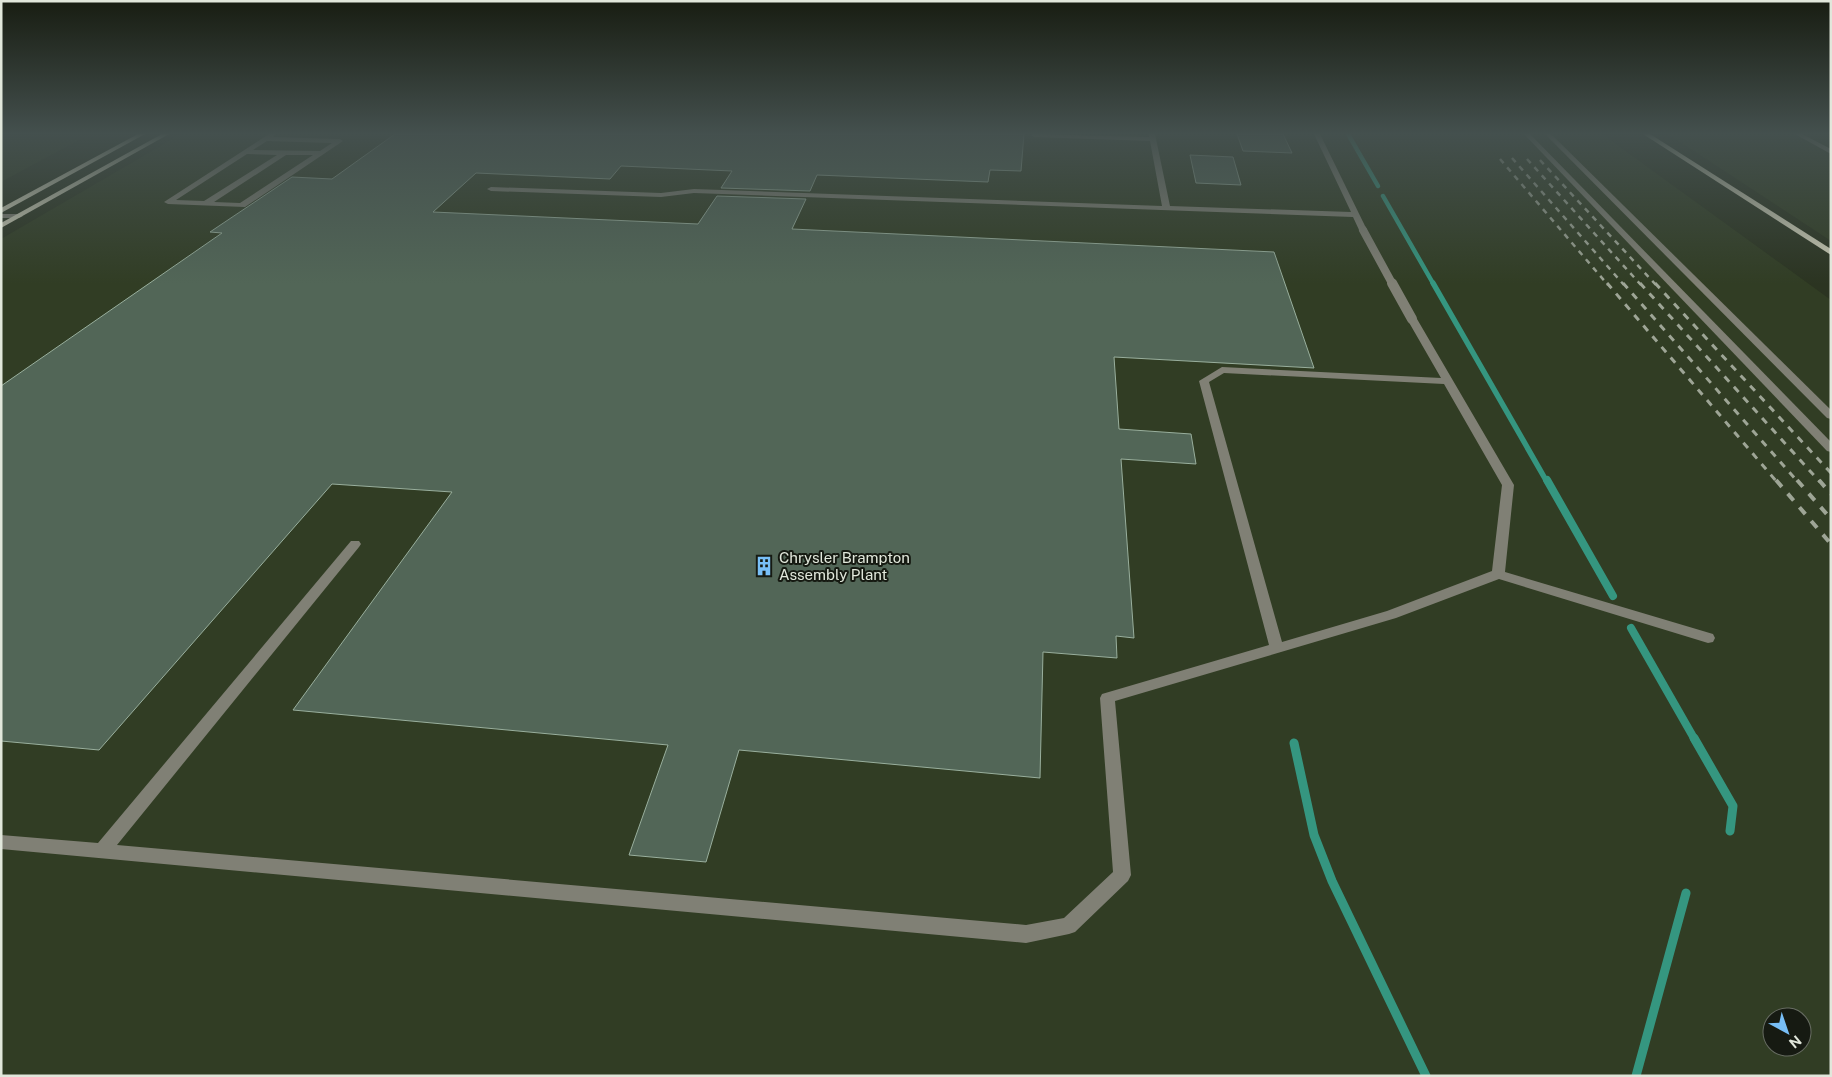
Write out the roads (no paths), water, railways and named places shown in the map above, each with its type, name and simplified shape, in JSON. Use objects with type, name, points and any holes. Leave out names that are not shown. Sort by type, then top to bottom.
[{"type":"main road","points":[[1,211],[50,184]]},
{"type":"main road","points":[[1,226],[76,184]]},
{"type":"main road","points":[[1724,184],[1831,253]]},
{"type":"lane","points":[[195,184],[168,202],[242,205],[274,184]]},
{"type":"lane","points":[[205,204],[236,184]]},
{"type":"lane","points":[[1161,184],[1166,208]]},
{"type":"lane","points":[[1341,184],[1363,230],[1412,319],[1508,485],[1498,574]]},
{"type":"lane","points":[[1576,184],[1831,449]]},
{"type":"lane","points":[[1598,184],[1831,416]]},
{"type":"lane","points":[[491,189],[661,195],[694,191],[1356,215]]},
{"type":"lane","points":[[1,216],[19,216]]},
{"type":"lane","points":[[1277,648],[1204,381],[1222,370],[1448,381]]},
{"type":"lane","points":[[102,851],[355,544]]},
{"type":"lane","points":[[1,842],[1026,934],[1069,926],[1122,875],[1107,698],[1391,615],[1498,574],[1708,638]]},
{"type":"waterway","points":[[1383,196],[1434,285]]},
{"type":"waterway","points":[[1433,283],[1547,482]]},
{"type":"waterway","points":[[1547,480],[1613,596]]},
{"type":"waterway","points":[[1631,628],[1695,740]]},
{"type":"waterway","points":[[1694,738],[1733,806],[1730,831]]},
{"type":"waterway","points":[[1294,743],[1314,835],[1332,881],[1426,1076]]},
{"type":"waterway","points":[[1636,1076],[1686,893]]},
{"type":"railway","points":[[1522,184],[1608,285]]},
{"type":"railway","points":[[1535,184],[1624,285]]},
{"type":"railway","points":[[1550,184],[1641,285]]},
{"type":"railway","points":[[1563,184],[1656,285]]},
{"type":"railway","points":[[1607,283],[1777,482]]},
{"type":"railway","points":[[1623,283],[1798,482]]},
{"type":"railway","points":[[1640,283],[1820,482]]},
{"type":"railway","points":[[1655,283],[1831,473]]},
{"type":"railway","points":[[1776,480],[1831,544]]},
{"type":"railway","points":[[1797,480],[1831,519]]},
{"type":"railway","points":[[1819,480],[1831,494]]},
{"type":"place","name":"Chrysler Brampton Assembly Plant","points":[[764,566]]}]
